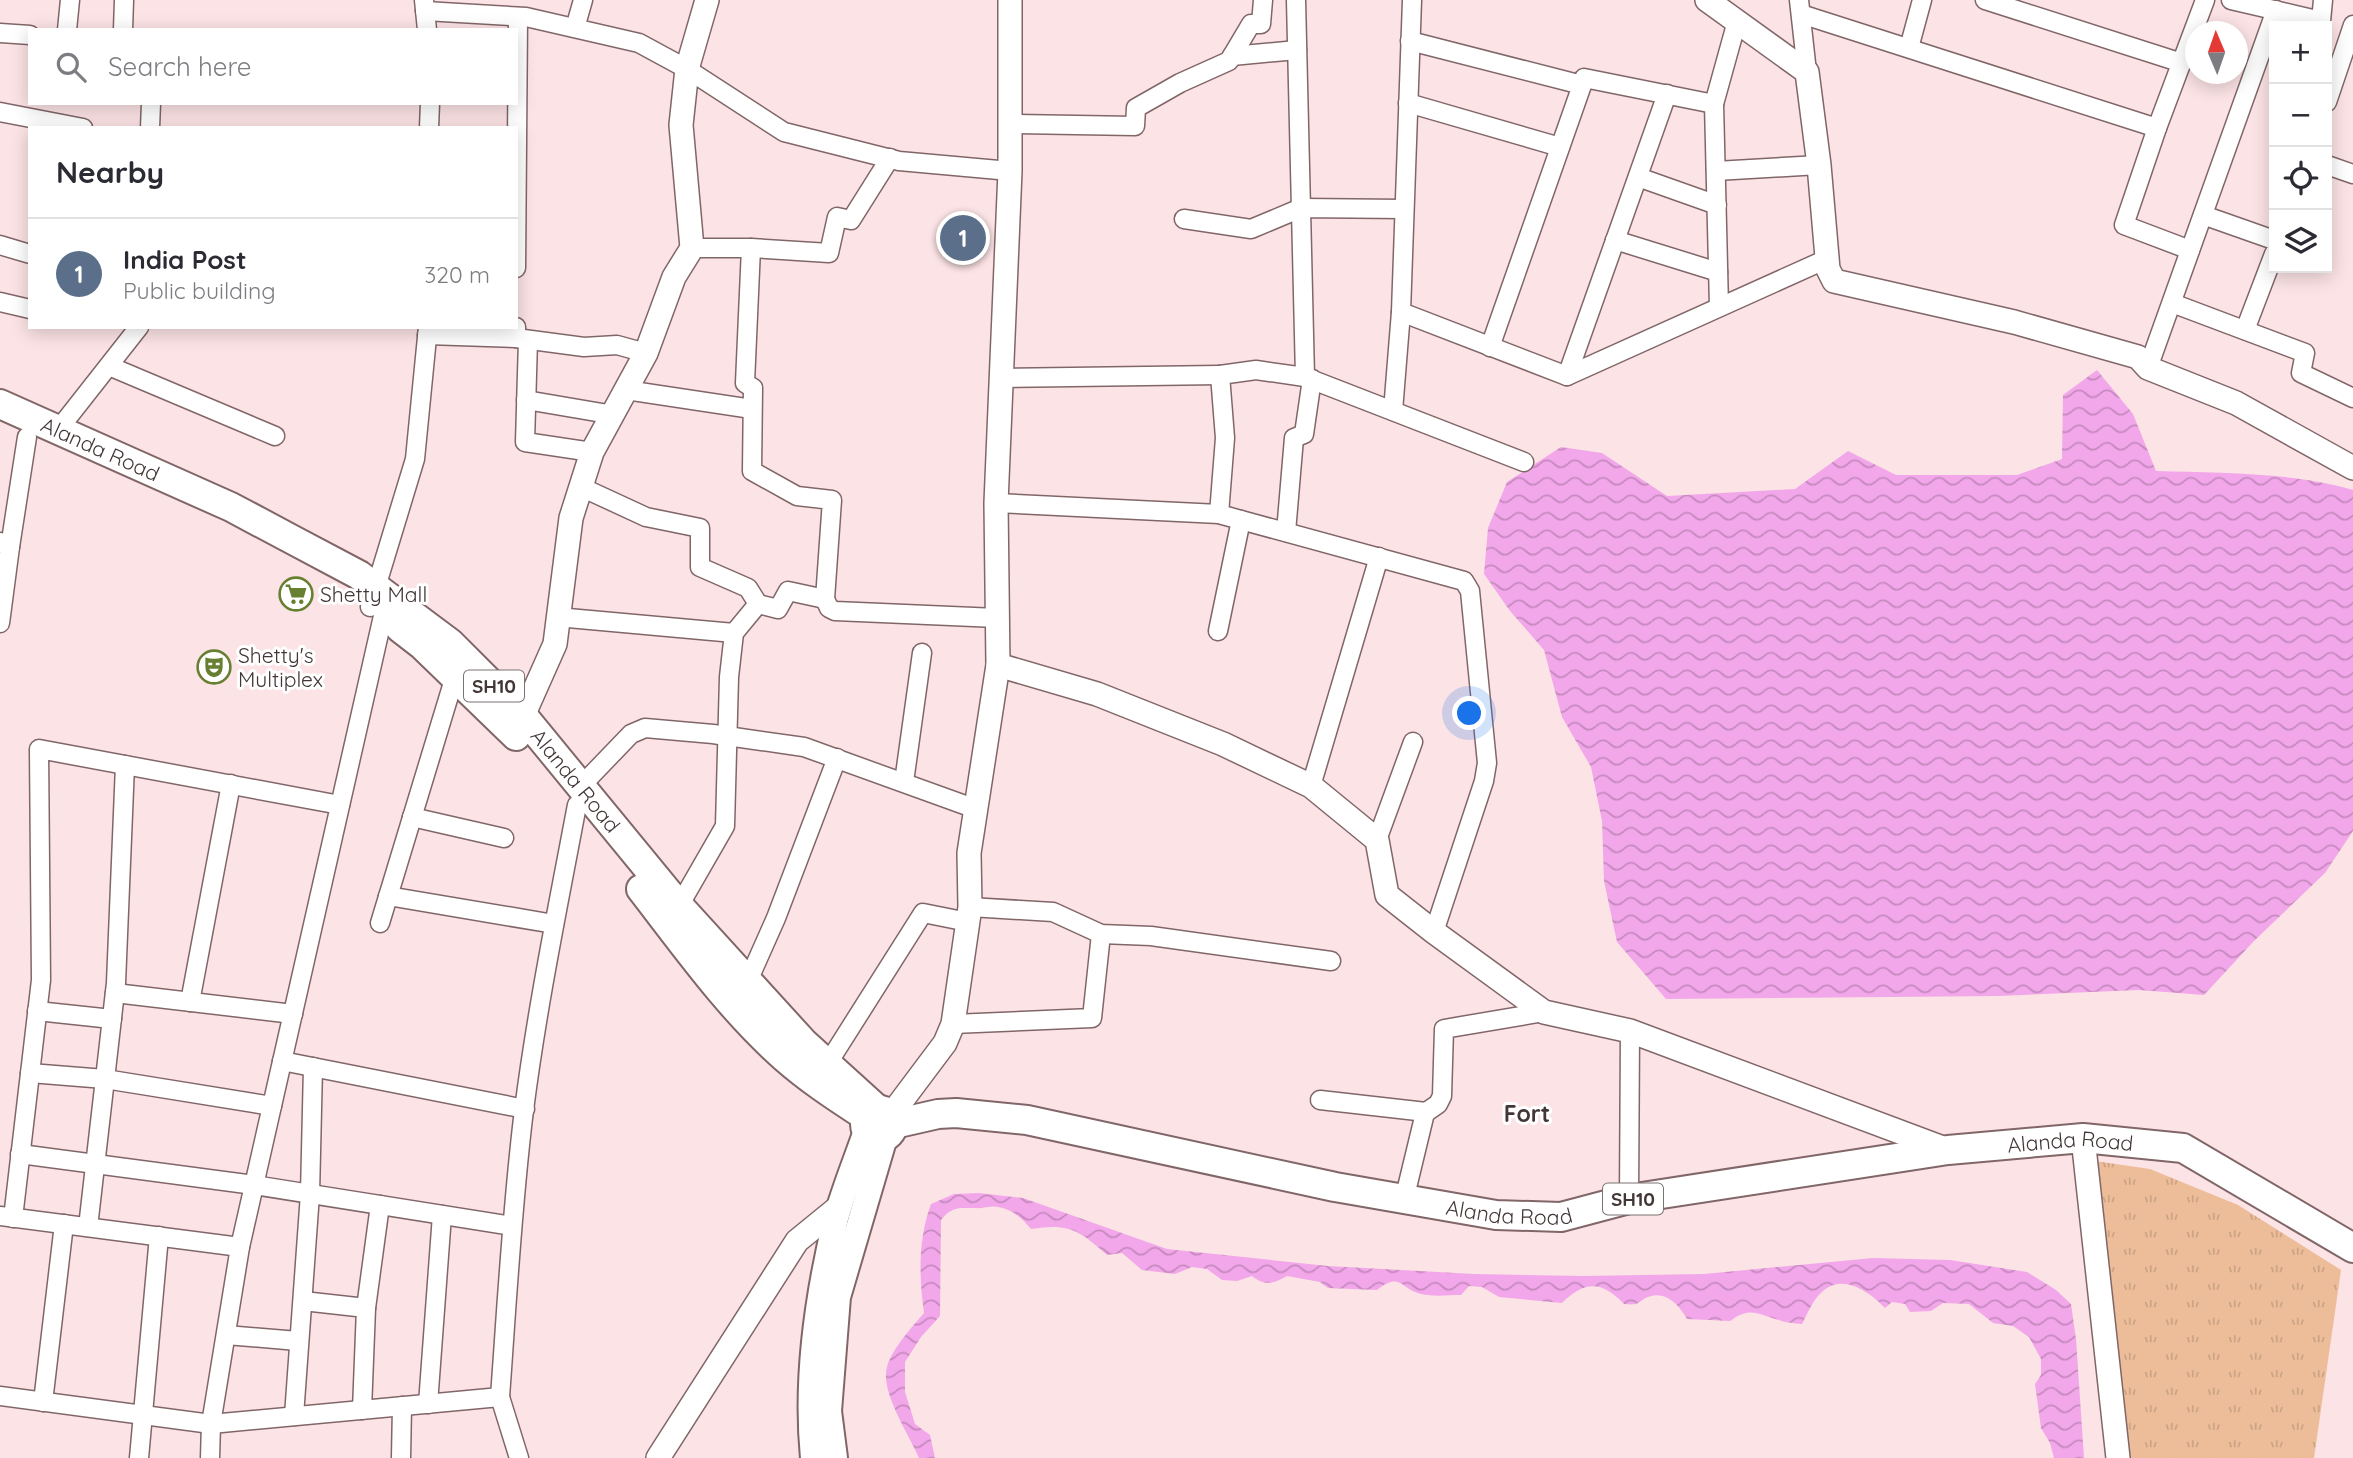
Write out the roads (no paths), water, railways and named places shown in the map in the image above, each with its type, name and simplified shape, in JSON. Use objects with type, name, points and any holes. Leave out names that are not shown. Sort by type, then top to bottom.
[{"type":"main road","name":"Alanda Road","points":[[0,404],[231,507],[289,547]]},
{"type":"main road","name":"Alanda Road","points":[[0,425],[236,529],[359,575],[380,602],[455,676],[509,711]]},
{"type":"main road","name":"Alanda Road","points":[[380,602],[465,656],[578,796],[715,984],[782,1055],[821,1073],[880,1122],[956,1112],[1027,1120],[1404,1200],[1496,1215],[1561,1217],[1629,1199],[1948,1150],[2083,1138],[2183,1147],[2353,1248]]},
{"type":"main road","name":"Alanda Road","points":[[578,796],[803,1042],[821,1073]]},
{"type":"main road","points":[[813,1458],[810,1411],[813,1348],[822,1288],[840,1206],[880,1122]]},
{"type":"main road","points":[[835,1458],[829,1411],[838,1297],[880,1122]]},
{"type":"street","points":[[67,28],[70,0]]},
{"type":"street","points":[[123,28],[124,0]]},
{"type":"street","points":[[575,28],[583,0]]},
{"type":"street","points":[[509,711],[555,644],[571,518],[592,452],[646,353],[674,277],[692,248],[681,125],[687,69],[707,0]]},
{"type":"street","points":[[880,1122],[945,1043],[953,1024],[969,914],[970,853],[998,665],[996,503],[1010,171],[1010,0]]},
{"type":"street","points":[[1010,124],[1135,126],[1136,108],[1180,83],[1229,61],[1251,24],[1261,24],[1263,0]]},
{"type":"street","points":[[1286,532],[1294,438],[1304,434],[1308,378],[1296,0]]},
{"type":"street","points":[[1393,411],[1401,312],[1412,0]]},
{"type":"street","points":[[1707,0],[1807,72]]},
{"type":"street","points":[[1909,48],[1922,0]]},
{"type":"street","points":[[1985,0],[2182,63]]},
{"type":"street","points":[[2190,250],[2124,225],[2205,0]]},
{"type":"street","points":[[2231,0],[2321,21],[2323,0]]},
{"type":"street","points":[[427,28],[425,5],[507,11],[639,43],[687,69],[784,132],[890,158],[1010,171]]},
{"type":"street","points":[[2157,128],[1909,48],[1800,7],[1829,258],[1828,269],[1834,281],[2014,322],[2138,357],[2148,368],[2236,403],[2353,468]]},
{"type":"street","points":[[2148,368],[2276,10]]},
{"type":"street","points":[[1719,307],[1714,104],[1737,21]]},
{"type":"street","points":[[2332,87],[2353,24]]},
{"type":"street","points":[[0,33],[28,35]]},
{"type":"street","points":[[1410,41],[1582,85]]},
{"type":"street","points":[[1232,56],[1297,50]]},
{"type":"street","points":[[1490,347],[1584,78],[1714,104]]},
{"type":"street","points":[[1567,376],[1667,94]]},
{"type":"street","points":[[1408,103],[1560,147]]},
{"type":"street","points":[[150,126],[151,105]]},
{"type":"street","points":[[429,126],[430,105]]},
{"type":"street","points":[[510,105],[511,126]]},
{"type":"street","points":[[0,112],[73,126]]},
{"type":"street","points":[[692,248],[751,248],[829,253],[837,217],[851,220],[890,158]]},
{"type":"street","points":[[1716,171],[1819,165]]},
{"type":"street","points":[[2332,168],[2353,174]]},
{"type":"street","points":[[1638,177],[1717,205]]},
{"type":"street","points":[[1184,219],[1251,229],[1301,208],[1404,209]]},
{"type":"street","points":[[2203,215],[2269,238]]},
{"type":"street","points":[[1615,240],[1718,272]]},
{"type":"street","points":[[0,245],[28,253]]},
{"type":"street","points":[[751,248],[745,383],[752,388],[752,471],[797,496],[832,500],[825,599],[829,608],[835,611],[997,618]]},
{"type":"street","points":[[1401,312],[1567,376],[1829,258]]},
{"type":"street","points":[[2245,330],[2269,267]]},
{"type":"street","points":[[0,302],[28,309]]},
{"type":"street","points":[[2172,303],[2305,353],[2301,373],[2353,398]]},
{"type":"street","points":[[58,430],[137,329]]},
{"type":"street","points":[[209,1458],[211,1424],[240,1247],[340,804],[380,602],[415,460],[428,331],[520,335],[584,347],[617,345],[646,353]]},
{"type":"street","points":[[520,335],[526,400],[525,442],[592,452]]},
{"type":"street","points":[[108,366],[275,436]]},
{"type":"street","points":[[1001,378],[1220,375],[1256,370],[1308,378],[1524,462]]},
{"type":"street","points":[[1219,514],[1225,438],[1220,375]]},
{"type":"street","points":[[626,390],[752,409]]},
{"type":"street","points":[[526,400],[614,415]]},
{"type":"street","points":[[0,623],[5,545],[27,437]]},
{"type":"street","points":[[581,487],[646,517],[700,528],[700,567],[748,588],[758,604],[778,608],[788,591],[825,599]]},
{"type":"street","points":[[996,503],[1219,514],[1464,581],[1470,591],[1486,771],[1434,932]]},
{"type":"street","points":[[1218,631],[1241,520]]},
{"type":"street","points":[[1311,786],[1379,557]]},
{"type":"street","points":[[679,906],[725,826],[729,677],[734,633],[758,604]]},
{"type":"street","points":[[557,617],[734,633]]},
{"type":"street","points":[[904,782],[922,653]]},
{"type":"street","points":[[998,665],[1097,694],[1223,744],[1311,786],[1377,839]]},
{"type":"street","points":[[380,923],[455,676]]},
{"type":"street","points":[[519,1458],[500,1397],[512,1226],[524,1109],[578,796],[637,730],[645,729],[727,736],[804,747],[976,809]]},
{"type":"street","points":[[1413,742],[1377,839],[1387,895],[1544,1012]]},
{"type":"street","points":[[240,1247],[6,1217],[20,1154],[41,980],[39,749],[340,804]]},
{"type":"street","points":[[748,981],[776,918],[837,758]]},
{"type":"street","points":[[88,1227],[115,993],[125,765]]},
{"type":"street","points":[[190,1002],[231,784]]},
{"type":"street","points":[[412,817],[504,838]]},
{"type":"street","points":[[388,896],[554,923]]},
{"type":"street","points":[[821,1073],[923,913],[1053,912],[1101,934],[1150,936],[1331,961]]},
{"type":"street","points":[[953,1024],[1092,1018],[1101,934]]},
{"type":"street","points":[[115,993],[293,1014]]},
{"type":"street","points":[[37,1011],[112,1019]]},
{"type":"street","points":[[1321,1100],[1426,1112],[1438,1104],[1442,1096],[1444,1029],[1544,1012],[1630,1031],[1948,1150]]},
{"type":"street","points":[[1629,1199],[1630,1031]]},
{"type":"street","points":[[282,1061],[524,1109]]},
{"type":"street","points":[[295,1416],[298,1340],[310,1194],[313,1067]]},
{"type":"street","points":[[30,1073],[105,1079],[272,1106]]},
{"type":"street","points":[[1404,1200],[1426,1112]]},
{"type":"street","points":[[2083,1138],[2118,1458]]},
{"type":"street","points":[[20,1154],[254,1185],[512,1226]]},
{"type":"street","points":[[362,1410],[366,1308],[380,1205]]},
{"type":"street","points":[[658,1458],[797,1241],[840,1206]]},
{"type":"street","points":[[428,1404],[442,1215]]},
{"type":"street","points":[[43,1402],[64,1224]]},
{"type":"street","points":[[139,1458],[159,1236]]},
{"type":"street","points":[[303,1301],[366,1308]]},
{"type":"street","points":[[226,1335],[298,1340]]},
{"type":"street","points":[[0,1396],[211,1424],[500,1397]]},
{"type":"street","points":[[401,1458],[402,1406]]},
{"type":"water","points":[[2097,370],[2133,414],[2156,471],[2281,477],[2353,490],[2353,831],[2325,873],[2254,941],[2204,995],[2139,990],[1999,996],[1666,999],[1617,942],[1604,881],[1602,821],[1591,767],[1562,717],[1544,650],[1510,611],[1484,574],[1488,528],[1507,482],[1561,447],[1602,453],[1667,496],[1795,489],[1848,451],[1896,475],[2017,475],[2062,459],[2063,395]]},
{"type":"water","points":[[979,1193],[1023,1198],[1167,1249],[1328,1266],[1474,1274],[1583,1276],[1704,1274],[1873,1258],[1950,1260],[2027,1272],[2056,1290],[2071,1304],[2084,1458],[2054,1458],[2050,1443],[2041,1428],[2035,1384],[2041,1375],[2041,1359],[2029,1337],[2013,1326],[1993,1323],[1969,1304],[1943,1303],[1931,1311],[1910,1312],[1905,1304],[1892,1302],[1885,1308],[1864,1291],[1847,1284],[1839,1284],[1819,1294],[1802,1324],[1754,1313],[1737,1316],[1730,1321],[1687,1319],[1677,1305],[1663,1296],[1651,1296],[1637,1303],[1624,1304],[1608,1291],[1593,1286],[1578,1290],[1562,1303],[1499,1297],[1482,1287],[1469,1286],[1461,1295],[1436,1296],[1414,1292],[1396,1282],[1377,1290],[1328,1288],[1320,1282],[1287,1276],[1269,1283],[1252,1276],[1237,1281],[1222,1280],[1207,1269],[1192,1267],[1175,1274],[1142,1270],[1122,1253],[1107,1255],[1073,1230],[1055,1227],[1031,1229],[1012,1212],[993,1206],[956,1209],[941,1220],[940,1316],[921,1337],[905,1362],[905,1392],[915,1424],[930,1435],[935,1458],[919,1458],[891,1400],[886,1377],[887,1367],[908,1331],[924,1313],[921,1258],[931,1204],[954,1194]]},
{"type":"place","name":"India Post","points":[[963,238]]},
{"type":"place","name":"Shetty Mall","points":[[296,594]]},
{"type":"place","name":"Shetty's Multiplex","points":[[214,667]]},
{"type":"district","name":"Fort","points":[[1527,1113]]}]
